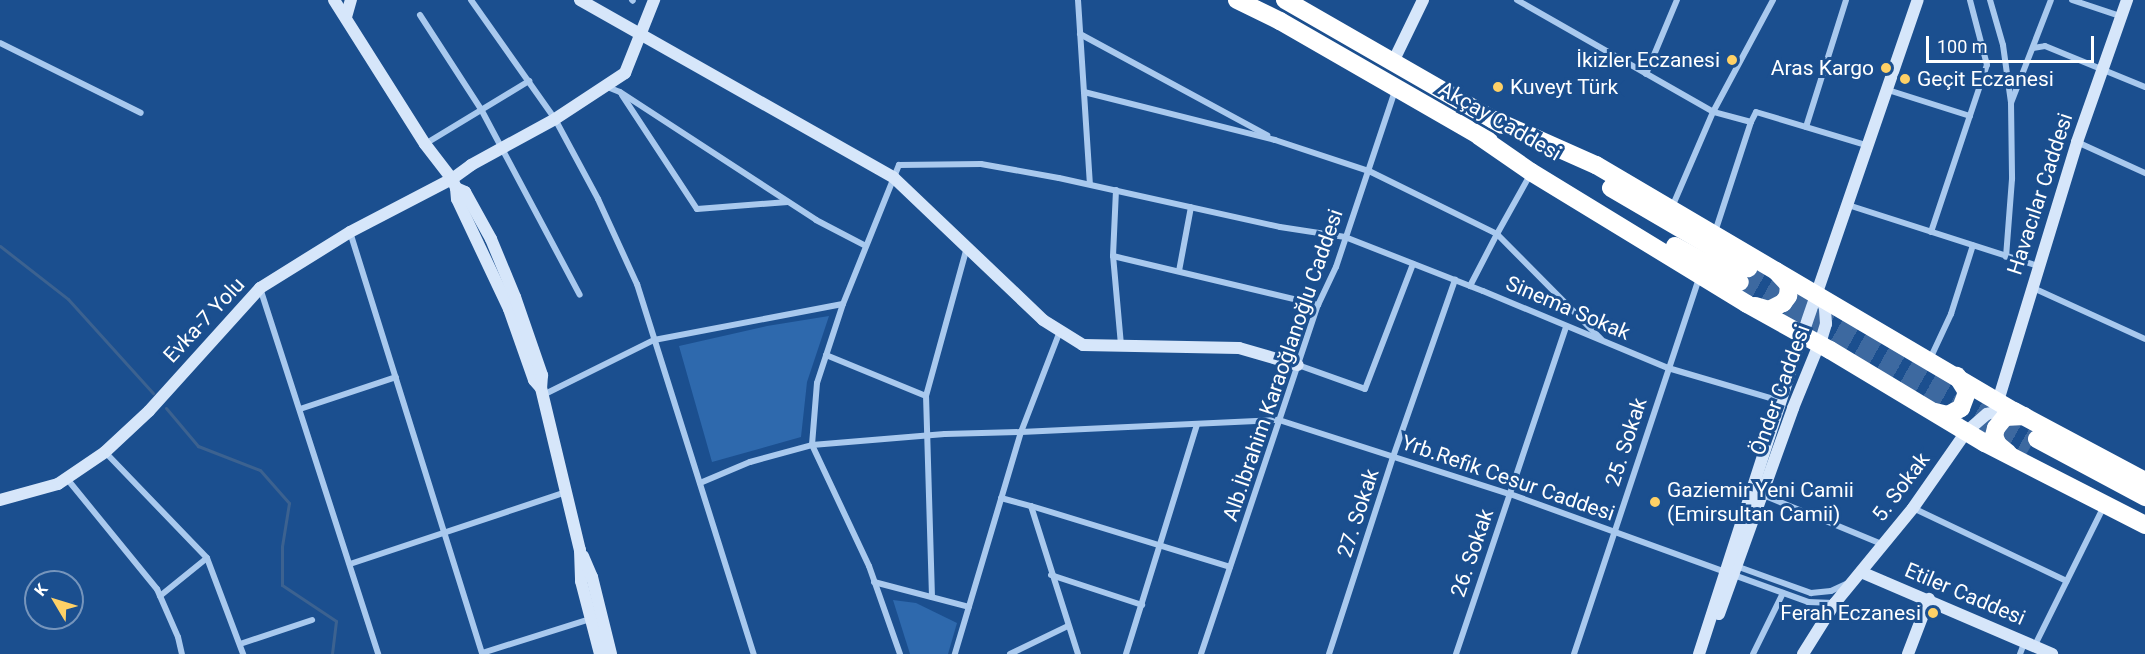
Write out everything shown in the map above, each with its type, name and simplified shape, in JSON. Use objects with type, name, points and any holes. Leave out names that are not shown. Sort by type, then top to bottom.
[{"type":"highway","name":"Akçay Caddesi","points":[[1237,0],[1396,87],[1479,136],[1744,275],[1492,119],[1285,0]]},
{"type":"highway","points":[[1492,119],[1596,165],[2010,408],[2145,481]]},
{"type":"highway","points":[[1479,136],[1531,172],[1700,275],[1966,432],[2145,525]]},
{"type":"highway","points":[[1748,304],[1769,310],[1783,303],[1788,296],[1789,285],[1773,267]]},
{"type":"highway","points":[[1933,412],[1948,415],[1961,408],[1967,392],[1957,376]]},
{"type":"highway","points":[[2009,455],[1998,445],[1994,436],[1996,428],[2010,408]]},
{"type":"highway","points":[[2145,497],[2033,445],[2145,514]]},
{"type":"street","points":[[334,0],[425,144],[454,184],[465,192],[500,258],[542,375],[542,392],[580,550],[581,581],[600,654]]},
{"type":"street","points":[[346,17],[351,0]]},
{"type":"street","points":[[471,0],[555,119],[598,200],[637,284],[754,654]]},
{"type":"street","points":[[580,0],[893,177],[1043,320],[1083,345],[1239,348],[1298,365],[1365,389],[1413,264]]},
{"type":"street","name":"Evka-7 Yolu","points":[[0,500],[68,480],[105,452],[149,411],[260,288],[350,232],[454,184],[471,165],[555,119],[625,73],[643,34],[654,0]]},
{"type":"street","points":[[1078,0],[1090,184]]},
{"type":"street","points":[[1393,62],[1423,0]]},
{"type":"street","points":[[1517,0],[1713,112],[1751,122]]},
{"type":"street","points":[[1530,7],[1533,0]]},
{"type":"street","points":[[1646,74],[1677,0]]},
{"type":"street","points":[[1671,208],[1713,112],[1773,0]]},
{"type":"street","points":[[1806,127],[1846,0]]},
{"type":"street","points":[[1811,340],[1818,294],[1866,146],[1888,90],[1918,0]]},
{"type":"street","points":[[1931,232],[1987,65],[1970,0]]},
{"type":"street","points":[[1990,0],[2003,45],[2011,103],[2012,179],[2006,256]]},
{"type":"street","points":[[2011,103],[2051,0]]},
{"type":"street","points":[[2072,0],[2120,16]]},
{"type":"street","name":"Havacılar Caddesi","points":[[2010,408],[2031,287],[2037,266],[2102,68],[2127,0]]},
{"type":"street","points":[[420,15],[482,111],[580,295]]},
{"type":"street","points":[[1080,34],[1275,140]]},
{"type":"street","points":[[0,43],[141,113]]},
{"type":"street","points":[[2033,48],[2045,46],[2145,87]]},
{"type":"street","points":[[425,144],[529,81]]},
{"type":"street","points":[[604,86],[620,93],[788,202],[866,246]]},
{"type":"street","name":"Alb.İbrahim Karaoğlanoğlu Caddesi","points":[[1201,654],[1318,305],[1336,267],[1396,87]]},
{"type":"street","points":[[1888,90],[1970,116]]},
{"type":"street","points":[[1084,92],[1275,140],[1369,171],[1497,234],[1602,340]]},
{"type":"street","points":[[620,93],[697,209],[788,202]]},
{"type":"street","points":[[1715,233],[1756,112],[1866,146]]},
{"type":"street","points":[[2077,142],[2145,172]]},
{"type":"street","name":"Sinema Sokak","points":[[893,177],[899,165],[981,164],[1090,184],[1280,227],[1345,237],[1668,368],[1781,400]]},
{"type":"street","points":[[1470,286],[1531,172]]},
{"type":"street","points":[[893,177],[843,304],[817,382],[812,445],[874,582],[900,654]]},
{"type":"street","points":[[1116,190],[1113,256],[1121,346]]},
{"type":"street","points":[[1847,205],[2037,266]]},
{"type":"street","points":[[1179,271],[1191,207]]},
{"type":"street","points":[[350,232],[482,654],[590,619]]},
{"type":"street","points":[[1929,360],[1951,314],[1973,245]]},
{"type":"street","points":[[932,597],[926,396],[967,247]]},
{"type":"street","points":[[1113,256],[1318,305]]},
{"type":"street","name":"25. Sokak","points":[[1574,654],[1700,275]]},
{"type":"street","name":"27. Sokak","points":[[1329,654],[1393,457],[1455,280]]},
{"type":"street","points":[[2031,287],[2145,339]]},
{"type":"street","points":[[260,288],[378,654]]},
{"type":"street","name":"Önder Caddesi","points":[[1703,654],[1732,571],[1781,400],[1811,340],[1826,324],[1825,309],[1818,294]]},
{"type":"street","points":[[542,392],[654,340],[843,304]]},
{"type":"street","name":"26. Sokak","points":[[1456,654],[1566,327]]},
{"type":"street","points":[[955,654],[1021,432],[1060,331]]},
{"type":"street","name":"Önder Caddesi","points":[[1699,654],[1763,495],[1793,408],[1811,340]]},
{"type":"street","points":[[826,355],[926,396]]},
{"type":"street","points":[[300,410],[396,377]]},
{"type":"street","name":"5. Sokak","points":[[1803,654],[1835,603],[1913,508],[1966,432],[1987,414],[2010,408]]},
{"type":"street","points":[[700,483],[750,462],[812,445],[926,435],[1279,420]]},
{"type":"street","name":"Yrb.Refik Cesur Caddesi","points":[[1279,420],[1510,494],[1732,571],[1811,593],[1831,591],[1859,575]]},
{"type":"street","points":[[1126,654],[1197,425]]},
{"type":"street","points":[[105,452],[207,558],[243,654]]},
{"type":"street","points":[[68,480],[160,596],[178,637],[182,654]]},
{"type":"street","points":[[350,564],[567,492]]},
{"type":"street","points":[[1763,495],[1882,544]]},
{"type":"street","points":[[1001,498],[1230,567]]},
{"type":"street","points":[[2020,654],[2030,643],[2067,581],[2105,503]]},
{"type":"street","points":[[1031,506],[1051,575],[1078,654]]},
{"type":"street","points":[[1913,508],[2067,581]]},
{"type":"street","points":[[580,550],[592,577],[611,654]]},
{"type":"street","points":[[160,596],[207,558]]},
{"type":"street","name":"Yrb.Refik Cesur Caddesi","points":[[1732,571],[1808,602],[1835,603]]},
{"type":"street","points":[[1051,575],[1142,605]]},
{"type":"street","name":"Etiler Caddesi","points":[[1859,575],[1929,599],[2052,654]]},
{"type":"street","points":[[874,582],[969,608]]},
{"type":"street","points":[[1753,654],[1783,593]]},
{"type":"street","points":[[1908,654],[1929,599]]},
{"type":"street","points":[[240,644],[312,620]]},
{"type":"street","points":[[1010,654],[1068,626]]},
{"type":"street","points":[[959,640],[962,654]]},
{"type":"shaded area","points":[[829,316],[807,382],[801,437],[712,462],[679,346],[767,326]]},
{"type":"shaded area","points":[[893,600],[916,603],[957,623],[948,654],[910,654]]},
{"type":"waterway","points":[[0,246],[68,299],[153,393]]},
{"type":"waterway","points":[[166,408],[198,446],[260,470],[289,503],[282,546],[282,585],[336,621],[332,654]]},
{"type":"tunnel","points":[[1748,268],[2037,439]]},
{"type":"tunnel","points":[[1740,282],[2028,452]]},
{"type":"place","name":"İkizler Eczanesi","points":[[1732,60]]},
{"type":"place","name":"Aras Kargo","points":[[1886,68]]},
{"type":"place","name":"Geçit Eczanesi","points":[[1905,79]]},
{"type":"place","name":"Kuveyt Türk","points":[[1498,87]]},
{"type":"place","name":"Gaziemir Yeni Camii (Emirsultan Camii)","points":[[1655,502]]},
{"type":"place","name":"Ferah Eczanesi","points":[[1933,613]]}]
